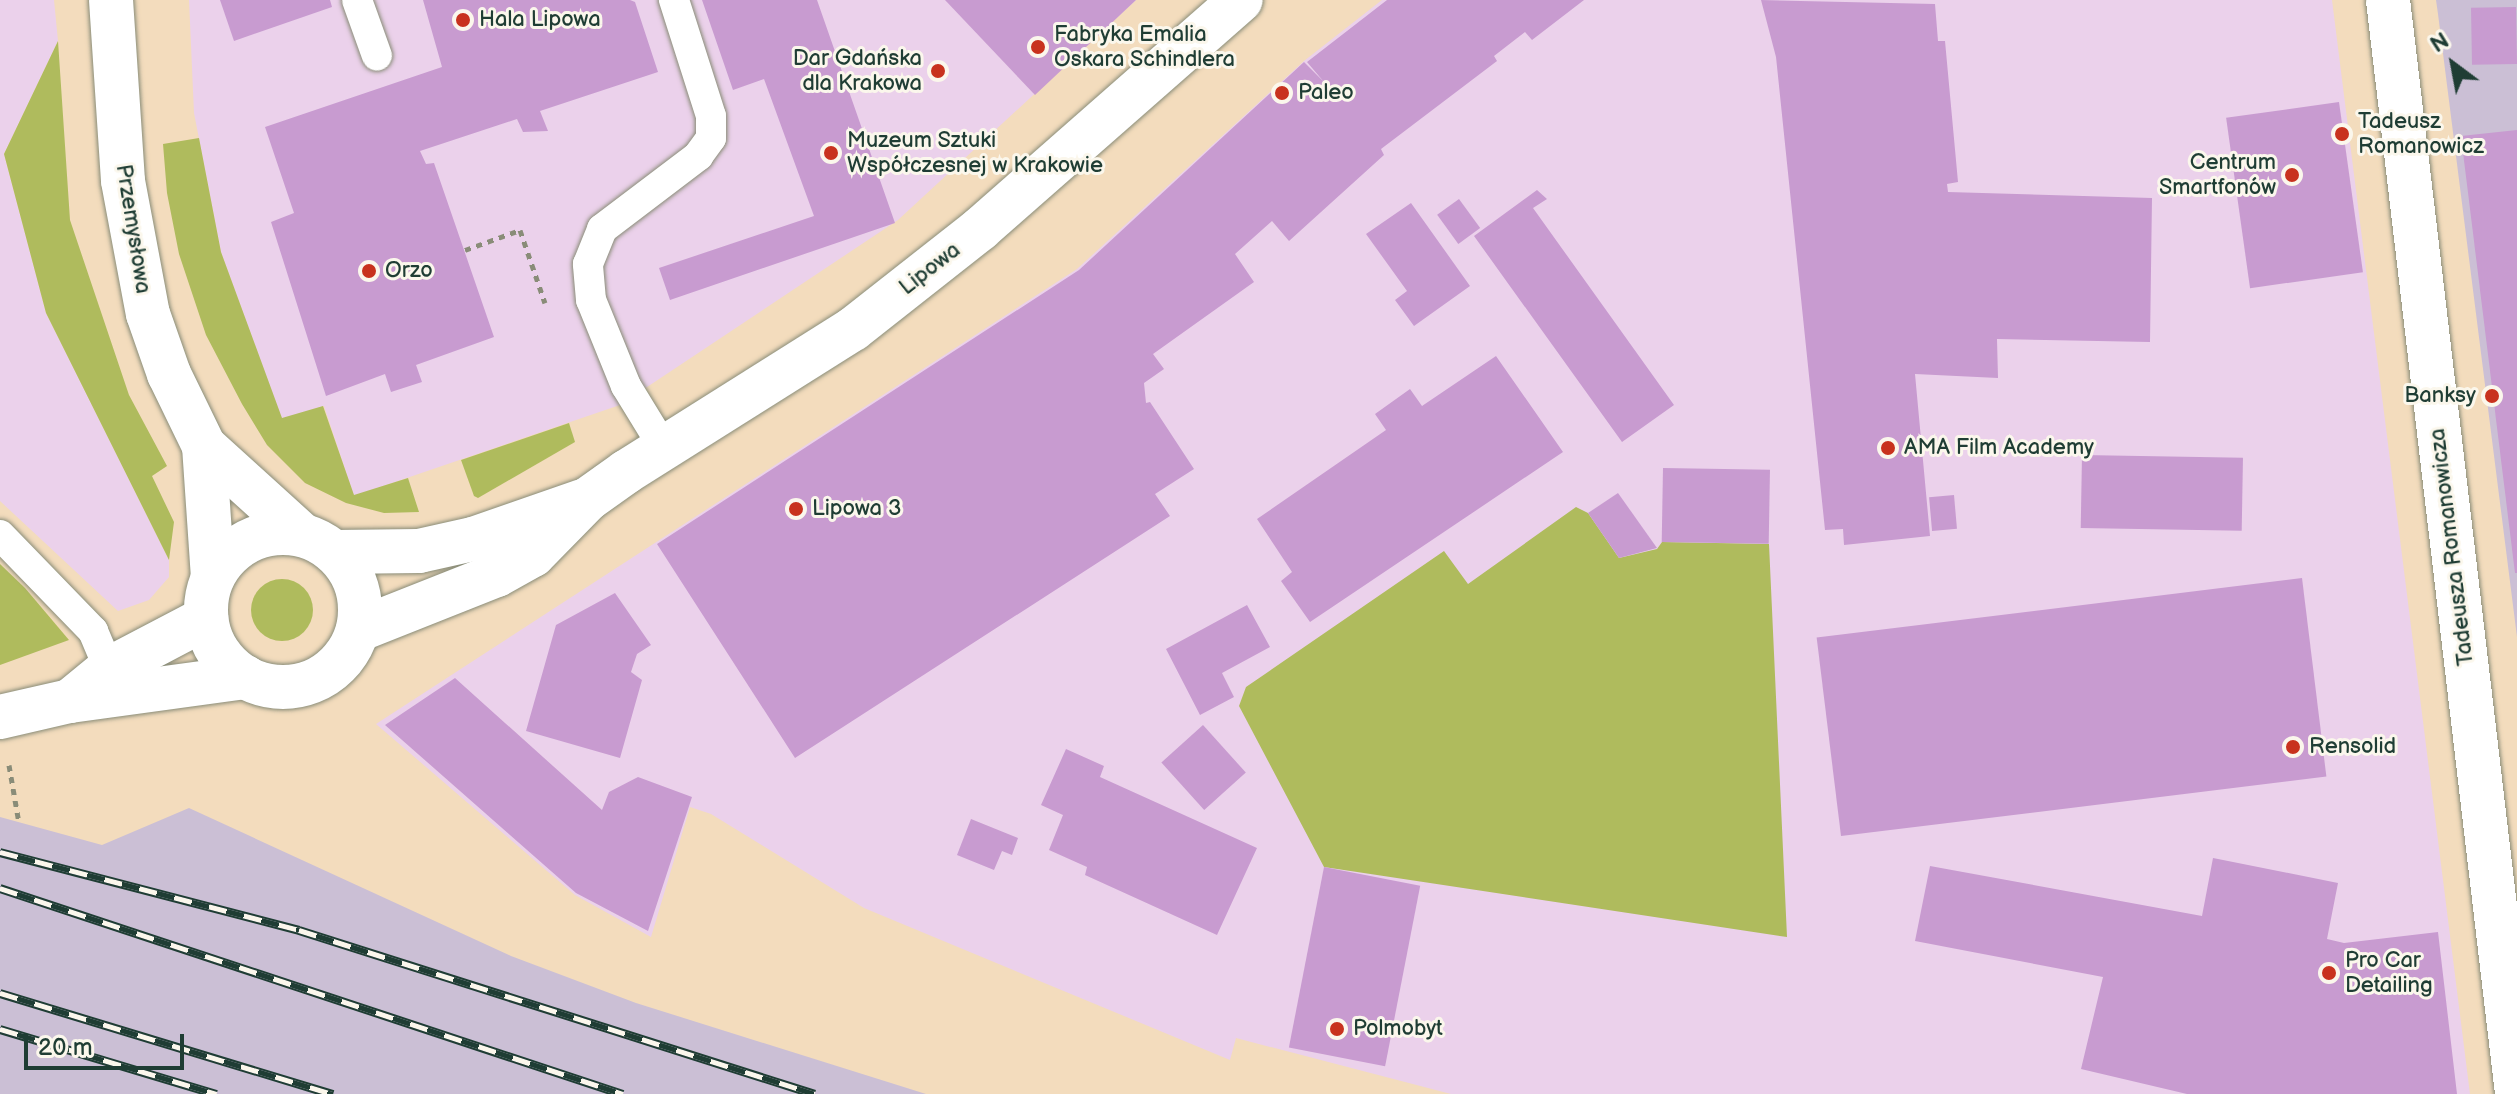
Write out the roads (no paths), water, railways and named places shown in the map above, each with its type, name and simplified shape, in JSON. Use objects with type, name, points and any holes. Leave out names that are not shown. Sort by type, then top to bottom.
[{"type":"street","name":"Przemysłowa","points":[[111,0],[123,181],[148,314],[169,374],[204,446],[210,597]]},
{"type":"street","name":"Lipowa","points":[[358,630],[497,575],[533,555],[588,499],[888,302],[980,229],[1241,0]]},
{"type":"street","name":"Tadeusza Romanowicza","points":[[2388,0],[2517,1094]]},
{"type":"street","name":"Przemysłowa","points":[[204,446],[318,543]]},
{"type":"street","name":"Lipowa","points":[[318,543],[433,548],[588,499]]},
{"type":"street","points":[[4,737],[70,701],[109,669],[210,597],[229,555],[250,540],[275,533],[318,543],[358,588],[358,630],[348,652],[313,681],[279,686],[245,677],[70,701]]},
{"type":"street","points":[[210,597],[218,653],[245,677]]},
{"type":"lane","points":[[357,0],[377,56]]},
{"type":"lane","points":[[664,448],[626,386],[591,300],[588,264],[602,229],[698,156],[711,138],[711,116],[674,0]]},
{"type":"lane","points":[[0,535],[93,631],[109,669]]},
{"type":"railway","points":[[0,852],[299,930],[815,1094]]},
{"type":"railway","points":[[0,888],[623,1094]]},
{"type":"railway","points":[[0,993],[333,1094]]},
{"type":"railway","points":[[0,1029],[216,1094]]},
{"type":"place","name":"Hala Lipowa","points":[[463,20]]},
{"type":"place","name":"Fabryka Emalia Oskara Schindlera","points":[[1038,47]]},
{"type":"place","name":"Dar Gdańska dla Krakowa","points":[[938,71]]},
{"type":"place","name":"Paleo","points":[[1282,93]]},
{"type":"place","name":"Tadeusz Romanowicz","points":[[2342,134]]},
{"type":"place","name":"Muzeum Sztuki Współczesnej w Krakowie","points":[[831,153]]},
{"type":"place","name":"Centrum Smartfonów","points":[[2292,175]]},
{"type":"place","name":"Orzo","points":[[369,271]]},
{"type":"place","name":"Banksy","points":[[2492,396]]},
{"type":"place","name":"AMA Film Academy","points":[[1888,448]]},
{"type":"place","name":"Lipowa 3","points":[[796,509]]},
{"type":"place","name":"Rensolid","points":[[2293,747]]},
{"type":"place","name":"Pro Car Detailing","points":[[2329,973]]},
{"type":"place","name":"Polmobyt","points":[[1337,1029]]}]
